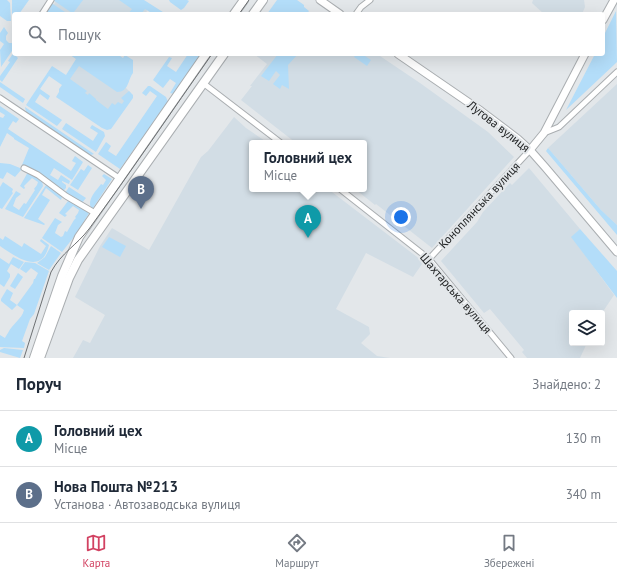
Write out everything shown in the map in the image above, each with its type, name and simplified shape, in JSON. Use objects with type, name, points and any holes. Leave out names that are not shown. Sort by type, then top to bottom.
[{"type":"main road","points":[[235,12],[244,0]]},
{"type":"main road","points":[[254,12],[263,0]]},
{"type":"main road","points":[[320,0],[337,12]]},
{"type":"main road","points":[[605,17],[614,3]]},
{"type":"main road","points":[[34,358],[72,250],[79,237],[205,56]]},
{"type":"main road","points":[[40,358],[69,278],[78,260],[223,56]]},
{"type":"main road","name":"Лугова вулиця","points":[[401,56],[481,111],[507,130],[530,150],[617,252]]},
{"type":"main road","points":[[544,133],[584,56]]},
{"type":"main road","name":"Коноплянська вулиця","points":[[530,150],[544,133]]},
{"type":"street","points":[[43,12],[51,0]]},
{"type":"street","points":[[357,12],[370,0]]},
{"type":"street","name":"Коноплянська вулиця","points":[[544,133],[558,127],[617,72]]},
{"type":"street","points":[[203,83],[277,140]]},
{"type":"street","points":[[0,98],[119,178]]},
{"type":"street","name":"Коноплянська вулиця","points":[[429,259],[530,150]]},
{"type":"street","points":[[24,168],[38,175],[66,196],[95,214]]},
{"type":"street","name":"Шахтарська вулиця","points":[[344,192],[429,259],[512,358]]},
{"type":"shaded area","points":[[0,0],[7,0],[10,3],[11,21],[7,21],[0,16]]},
{"type":"shaded area","points":[[12,0],[29,0],[20,12],[12,12]]},
{"type":"shaded area","points":[[53,0],[83,0],[74,12],[71,12]]},
{"type":"shaded area","points":[[57,0],[141,0],[147,11],[146,12],[48,12]]},
{"type":"shaded area","points":[[119,0],[144,0],[163,12],[150,12],[145,9],[143,12],[130,12],[132,9]]},
{"type":"shaded area","points":[[169,0],[187,0],[189,1],[181,10]]},
{"type":"shaded area","points":[[277,0],[297,0],[309,11],[308,12],[268,12]]},
{"type":"shaded area","points":[[533,0],[584,0],[585,7],[583,12],[542,12],[532,3]]},
{"type":"shaded area","points":[[52,3],[65,12],[45,12]]},
{"type":"shaded area","points":[[616,11],[617,62],[566,110],[594,56],[605,56],[605,33]]},
{"type":"shaded area","points":[[4,27],[8,33],[6,40],[9,43],[12,43],[12,51],[1,67],[0,50],[4,44],[0,41],[0,33]]},
{"type":"shaded area","points":[[12,55],[18,58],[2,82],[0,80],[0,76],[10,62],[8,61]]},
{"type":"shaded area","points":[[72,56],[110,56],[129,76],[126,88],[131,93],[109,124],[59,91],[78,60]]},
{"type":"shaded area","points":[[72,56],[120,56],[123,58],[127,56],[133,60],[133,73],[126,88],[121,91],[117,92],[79,66],[70,79],[87,91],[85,93],[88,95],[89,93],[108,109],[112,103],[115,105],[118,102],[122,104],[124,101],[121,98],[129,91],[133,95],[133,98],[111,129],[107,130],[102,128],[56,97],[62,85],[49,76],[40,89],[50,96],[48,100],[40,94],[35,102],[62,120],[57,126],[26,105],[52,66],[66,75],[76,59]]},
{"type":"shaded area","points":[[187,56],[200,56],[174,94],[170,93],[176,83],[170,79],[163,88],[153,80],[169,57],[172,58],[167,66],[176,72]]},
{"type":"shaded area","points":[[257,56],[380,56],[488,132],[514,157],[432,248],[359,192],[367,192],[367,140],[292,140],[241,100],[267,64]]},
{"type":"shaded area","points":[[276,56],[296,56],[288,65],[289,89],[282,85],[280,89],[273,84],[280,75],[276,71],[269,81],[261,76]]},
{"type":"shaded area","points":[[365,56],[371,60],[367,66],[354,57]]},
{"type":"shaded area","points":[[0,82],[25,99],[23,103],[0,87]]},
{"type":"shaded area","points":[[617,84],[617,225],[601,210],[548,148]]},
{"type":"shaded area","points":[[148,86],[166,97],[168,102],[120,169],[98,154],[106,142],[111,146],[108,151],[116,156],[157,96],[150,91],[146,96],[142,93]]},
{"type":"shaded area","points":[[0,106],[19,119],[16,123],[13,121],[8,129],[71,171],[76,163],[72,161],[75,156],[83,162],[72,180],[54,168],[50,175],[58,180],[61,175],[70,181],[69,184],[62,181],[66,185],[66,188],[63,191],[22,165],[29,148],[7,133],[0,147],[0,117],[3,118],[5,115],[0,112]]},
{"type":"shaded area","points":[[25,107],[94,154],[91,155],[87,153],[26,112]]},
{"type":"shaded area","points":[[234,117],[246,128],[264,140],[249,140],[249,192],[332,192],[421,260],[422,264],[413,277],[366,253],[336,309],[369,327],[370,334],[361,343],[377,356],[390,358],[73,358],[83,340],[90,343],[105,315],[75,297],[100,246],[112,228],[149,250],[201,157],[208,151]]},
{"type":"shaded area","points":[[66,123],[93,141],[98,133],[90,128],[92,125],[104,132],[105,136],[96,152],[62,129]]},
{"type":"shaded area","points":[[548,148],[601,210],[617,225],[617,235],[546,151]]},
{"type":"shaded area","points":[[0,163],[10,164],[20,168],[21,170],[15,177],[7,172],[3,179],[0,178]]},
{"type":"shaded area","points":[[88,165],[92,168],[78,190],[70,185],[81,169],[84,171]]},
{"type":"shaded area","points":[[529,168],[580,229],[572,237],[614,295],[604,310],[569,310],[569,346],[586,346],[580,358],[527,358],[522,352],[524,350],[490,309],[484,313],[441,261],[510,183],[512,185]]},
{"type":"shaded area","points":[[28,172],[42,181],[43,186],[23,217],[5,209],[16,191],[21,194],[16,198],[13,206],[19,210],[24,203],[26,204],[35,190],[34,189],[38,182],[32,178],[24,186],[24,189],[20,186]]},
{"type":"shaded area","points":[[104,174],[112,179],[93,208],[91,208],[91,198],[101,184],[103,185],[106,180],[102,176]]},
{"type":"shaded area","points":[[3,182],[13,189],[13,193],[2,209],[0,208],[0,187]]},
{"type":"shaded area","points":[[46,185],[53,190],[55,189],[62,196],[61,200],[46,188],[42,195],[50,200],[38,219],[45,224],[44,225],[24,218]]},
{"type":"shaded area","points":[[69,187],[86,198],[82,203],[65,193]]},
{"type":"shaded area","points":[[68,201],[89,213],[77,233],[62,252],[42,238],[55,218],[62,222],[58,225],[55,233],[61,237],[65,231],[67,232],[79,210],[73,206],[65,214],[67,215],[65,217],[59,213]]},
{"type":"shaded area","points":[[580,229],[617,271],[617,298],[571,237]]},
{"type":"shaded area","points":[[5,236],[22,247],[24,243],[41,254],[46,246],[40,241],[41,239],[49,245],[46,254],[41,260],[35,262],[28,261],[13,255],[0,246],[0,238],[3,240]]},
{"type":"shaded area","points":[[109,237],[126,246],[120,257],[102,247]]},
{"type":"shaded area","points":[[51,246],[61,253],[49,270],[37,263],[45,257]]},
{"type":"shaded area","points":[[13,257],[24,262],[19,269],[11,264],[7,271],[10,274],[10,277],[4,287],[0,284],[0,258],[9,264]]},
{"type":"shaded area","points":[[25,262],[35,263],[49,271],[34,314],[30,319],[22,341],[25,343],[24,348],[0,347],[0,335],[5,338],[23,313],[24,310],[17,305],[33,283],[38,273],[31,268],[26,273],[20,269]]},
{"type":"shaded area","points":[[18,273],[23,277],[15,289],[10,286]]},
{"type":"shaded area","points":[[7,289],[13,293],[10,300],[17,305],[12,310],[1,301]]},
{"type":"shaded area","points":[[4,348],[23,350],[20,358],[0,352],[0,350]]},
{"type":"tram line","points":[[240,12],[249,0]]},
{"type":"tram line","points":[[24,358],[51,272],[55,265],[89,229],[211,56]]},
{"type":"place","name":"Нова Пошта №213","points":[[141,209]]},
{"type":"place","name":"Головний цех","points":[[308,238]]}]
